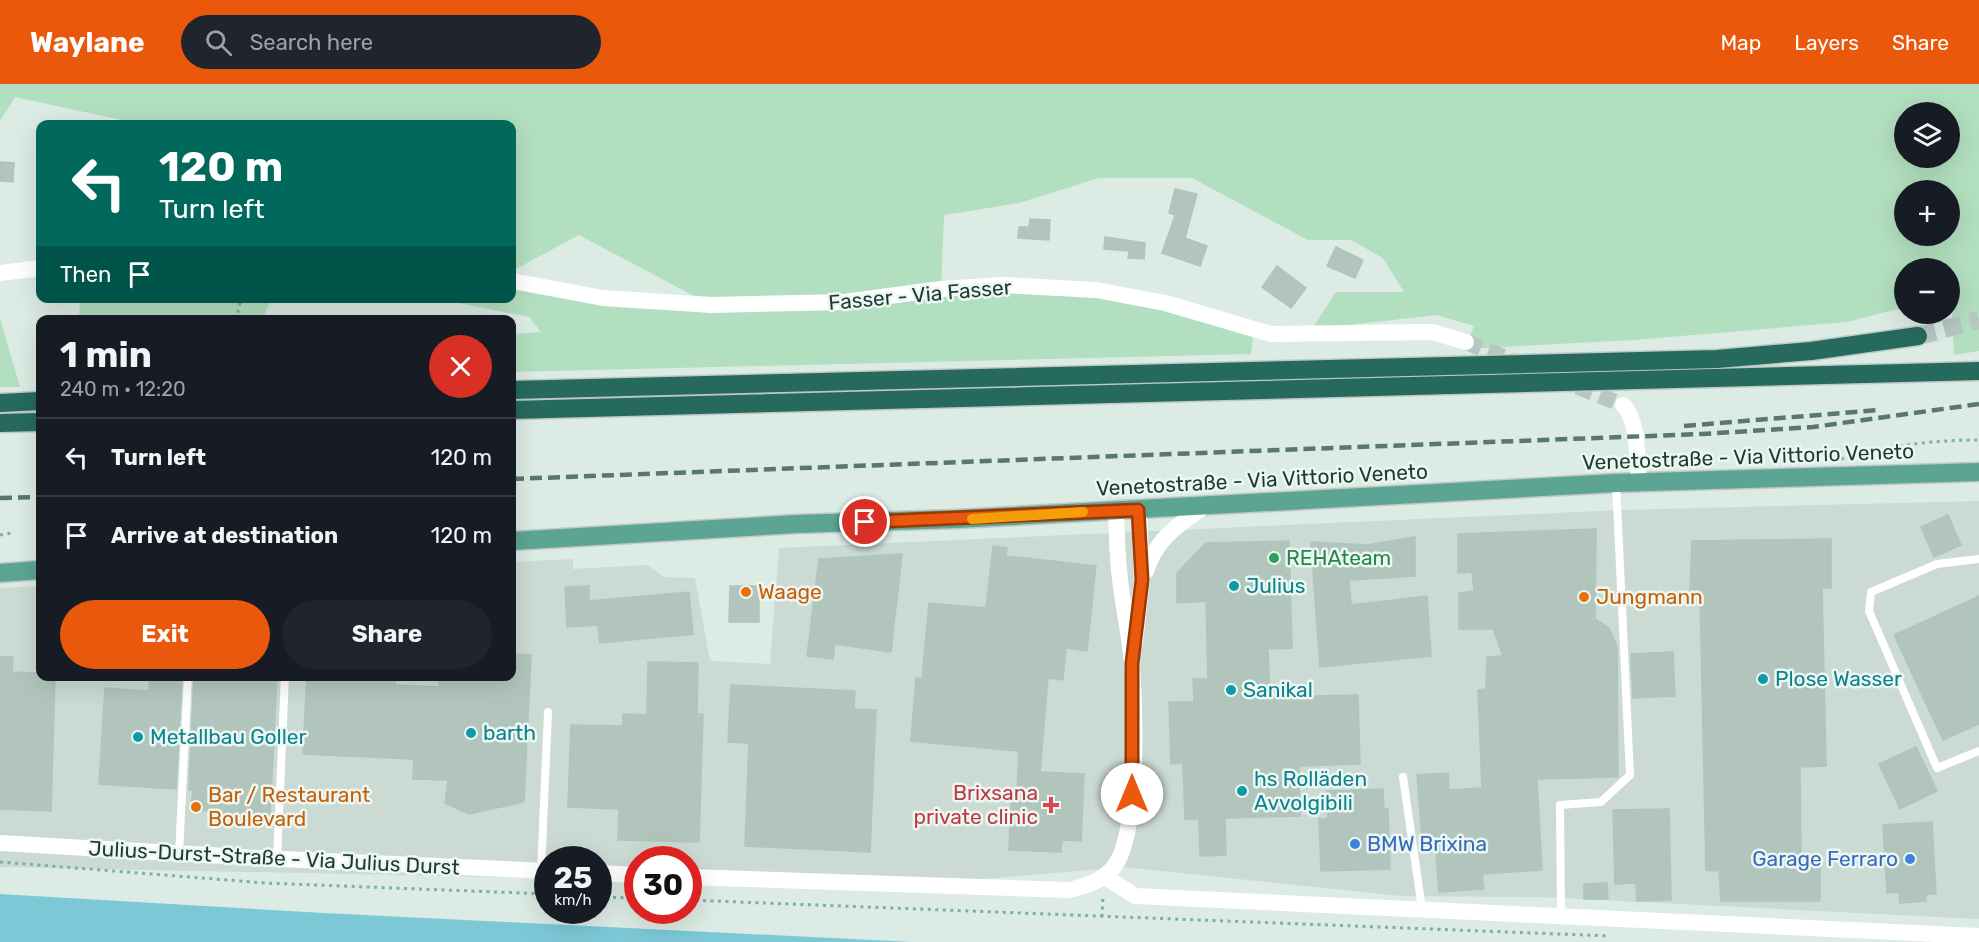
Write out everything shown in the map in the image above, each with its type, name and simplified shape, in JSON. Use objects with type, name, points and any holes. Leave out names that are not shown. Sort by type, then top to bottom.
[{"type":"highway","points":[[516,390],[1718,359],[1811,351],[1918,336]]},
{"type":"highway","points":[[516,410],[1979,371]]},
{"type":"highway","points":[[0,403],[36,402]]},
{"type":"highway","points":[[0,423],[36,422]]},
{"type":"main road","name":"Venetostraße - Via Vittorio Veneto","points":[[516,541],[796,524],[1138,510],[1616,483],[1979,472]]},
{"type":"main road","points":[[0,573],[36,570]]},
{"type":"street","points":[[0,273],[36,268]]},
{"type":"street","name":"Fasser - Via Fasser","points":[[516,282],[603,298],[712,305],[844,302],[941,289],[1002,285],[1096,290],[1165,303],[1271,334],[1432,332],[1466,342]]},
{"type":"street","points":[[1623,405],[1630,412],[1634,422],[1639,483]]},
{"type":"street","points":[[1142,580],[1151,553],[1164,536],[1205,506]]},
{"type":"street","points":[[702,877],[1069,890],[1088,886],[1104,876],[1114,867],[1121,855],[1129,830],[1132,794],[1132,663],[1142,580],[1138,510]]},
{"type":"street","points":[[1116,511],[1120,578],[1132,663]]},
{"type":"street","name":"Julius-Durst-Straße - Via Julius Durst","points":[[0,843],[534,871]]},
{"type":"street","points":[[1104,876],[1135,896],[1561,914],[1979,936]]},
{"type":"lane","points":[[1561,914],[1560,805],[1601,802],[1630,775],[1616,483]]},
{"type":"lane","points":[[1979,559],[1937,564],[1871,592],[1869,611],[1937,768],[1979,751]]},
{"type":"lane","points":[[179,854],[188,681]]},
{"type":"lane","points":[[277,859],[275,800],[285,681]]},
{"type":"lane","points":[[545,846],[548,712]]},
{"type":"lane","points":[[1403,777],[1422,909]]},
{"type":"path","points":[[1836,460],[1886,446],[1918,442],[1979,440]]},
{"type":"path","points":[[0,535],[12,533]]},
{"type":"path","points":[[0,862],[265,883],[534,893]]},
{"type":"path","points":[[702,901],[1561,934]]},
{"type":"shaded area","points":[[1979,501],[1979,919],[1541,897],[1401,896],[1123,867],[902,886],[702,881],[702,846],[624,846],[624,880],[612,879],[612,846],[534,846],[534,878],[0,867],[0,588],[36,586],[36,681],[516,681],[516,562],[573,559],[573,569],[647,565],[664,577],[695,578],[710,661],[770,664],[779,548],[1621,510]]},
{"type":"green space","points":[[0,84],[1979,84],[1979,351],[1954,355],[1953,324],[1960,324],[1960,258],[1894,258],[1894,310],[1847,322],[1633,340],[1465,349],[1474,326],[1437,315],[1312,329],[1336,292],[1404,292],[1383,258],[1351,240],[1308,240],[1192,178],[1099,178],[1019,203],[944,215],[941,289],[1096,290],[1254,330],[1251,354],[516,372],[516,334],[541,332],[529,317],[458,303],[516,303],[516,282],[711,305],[579,235],[516,269],[516,120],[121,120],[15,97],[0,121]]},
{"type":"green space","points":[[80,303],[269,303],[265,315],[79,315]]},
{"type":"green space","points":[[0,319],[20,387],[0,387]]},
{"type":"water","points":[[0,894],[324,913],[912,942],[0,942]]},
{"type":"building","points":[[0,162],[14,163],[13,182],[0,181]]},
{"type":"building","points":[[1175,189],[1197,194],[1185,238],[1207,246],[1200,266],[1162,253],[1175,215],[1169,213]]},
{"type":"building","points":[[1030,219],[1050,220],[1049,240],[1018,238],[1019,227],[1029,227]]},
{"type":"building","points":[[1105,237],[1145,243],[1144,259],[1128,258],[1129,251],[1104,249]]},
{"type":"building","points":[[1336,247],[1363,260],[1355,278],[1327,266]]},
{"type":"building","points":[[1277,266],[1306,288],[1291,308],[1262,287]]},
{"type":"building","points":[[1948,515],[1961,545],[1934,557],[1921,527]]},
{"type":"building","points":[[1596,529],[1595,619],[1609,628],[1617,647],[1618,777],[1537,779],[1542,870],[1482,874],[1484,889],[1439,892],[1436,852],[1423,852],[1417,775],[1448,773],[1449,790],[1482,788],[1478,690],[1486,689],[1487,657],[1503,656],[1493,629],[1459,629],[1459,593],[1474,591],[1472,572],[1458,573],[1458,534]]},
{"type":"building","points":[[1415,537],[1415,576],[1349,580],[1351,605],[1427,596],[1431,656],[1320,667],[1311,542],[1367,545]]},
{"type":"building","name":"Plose Wasser","points":[[1831,539],[1831,588],[1822,588],[1826,766],[1800,767],[1801,864],[1820,864],[1820,901],[1721,901],[1719,871],[1706,870],[1700,592],[1690,592],[1692,541]]},
{"type":"building","points":[[1289,541],[1292,648],[1268,649],[1270,697],[1358,695],[1360,764],[1299,766],[1300,816],[1225,818],[1226,855],[1200,856],[1199,819],[1185,819],[1183,763],[1171,764],[1169,702],[1194,702],[1193,679],[1208,679],[1206,601],[1177,603],[1177,573],[1206,543]]},
{"type":"building","points":[[993,546],[1007,548],[1006,556],[1096,566],[1087,651],[1066,648],[1063,680],[1048,678],[1040,772],[1084,774],[1081,841],[1062,840],[1061,852],[1009,850],[1012,790],[1017,790],[1019,751],[911,741],[916,678],[922,679],[929,603],[986,608]]},
{"type":"building","points":[[902,554],[891,652],[835,644],[833,659],[807,656],[819,559]]},
{"type":"building","points":[[589,586],[589,601],[689,592],[693,634],[600,643],[598,625],[567,627],[565,587]]},
{"type":"building","points":[[730,586],[759,586],[759,622],[729,622]]},
{"type":"building","points":[[1979,596],[1979,724],[1943,740],[1894,635]]},
{"type":"building","points":[[1673,652],[1675,696],[1633,698],[1631,654]]},
{"type":"building","points":[[516,654],[531,655],[524,802],[469,814],[445,803],[448,780],[413,779],[414,759],[303,754],[307,681],[395,681],[395,685],[439,687],[439,681],[516,681]]},
{"type":"building","points":[[0,657],[13,657],[12,672],[36,673],[36,681],[55,681],[51,811],[0,809]]},
{"type":"building","points":[[648,662],[698,663],[697,714],[703,714],[699,842],[618,840],[619,809],[568,807],[571,725],[623,726],[623,714],[647,715]]},
{"type":"building","name":"Metallbau Goller","points":[[150,681],[182,681],[176,789],[99,784],[105,688],[149,691]]},
{"type":"building","points":[[194,681],[277,681],[270,816],[235,815],[191,809],[193,790],[189,790]]},
{"type":"building","points":[[731,685],[855,691],[854,709],[876,710],[870,852],[745,846],[749,743],[728,742]]},
{"type":"building","points":[[1916,747],[1937,791],[1900,809],[1879,764]]},
{"type":"building","name":"BMW Brixina","points":[[1383,789],[1384,809],[1388,809],[1390,869],[1321,871],[1319,819],[1328,819],[1327,791]]},
{"type":"building","points":[[1669,809],[1671,900],[1637,901],[1636,883],[1615,884],[1613,810]]},
{"type":"building","name":"Garage Ferraro","points":[[1932,822],[1936,894],[1926,894],[1926,901],[1900,903],[1899,892],[1887,893],[1883,825]]},
{"type":"building","points":[[1607,883],[1608,899],[1584,899],[1584,884]]},
{"type":"tunnel","points":[[1918,336],[1979,320]]},
{"type":"tunnel","points":[[1466,342],[1623,405]]},
{"type":"railway","points":[[516,479],[1702,434],[1813,427],[1979,404]]},
{"type":"railway","points":[[1684,426],[1878,410]]},
{"type":"railway","points":[[0,498],[36,497]]},
{"type":"slow traffic","points":[[972,519],[1083,512]]},
{"type":"place","name":"REHAteam","points":[[1274,558]]},
{"type":"place","name":"Julius","points":[[1234,586]]},
{"type":"place","name":"Waage","points":[[746,592]]},
{"type":"place","name":"Jungmann","points":[[1584,597]]},
{"type":"place","name":"Plose Wasser","points":[[1763,679]]},
{"type":"place","name":"Sanikal","points":[[1231,690]]},
{"type":"place","name":"barth","points":[[471,733]]},
{"type":"place","name":"Metallbau Goller","points":[[138,737]]},
{"type":"place","name":"hs Rolläden Avvolgibili","points":[[1242,791]]},
{"type":"place","name":"Brixsana private clinic","points":[[1051,805]]},
{"type":"place","name":"Bar / Restaurant Boulevard","points":[[196,807]]},
{"type":"place","name":"BMW Brixina","points":[[1355,844]]},
{"type":"place","name":"Garage Ferraro","points":[[1910,859]]},
{"type":"route","points":[[865,522],[1138,510],[1142,580],[1132,663],[1132,794]]}]
